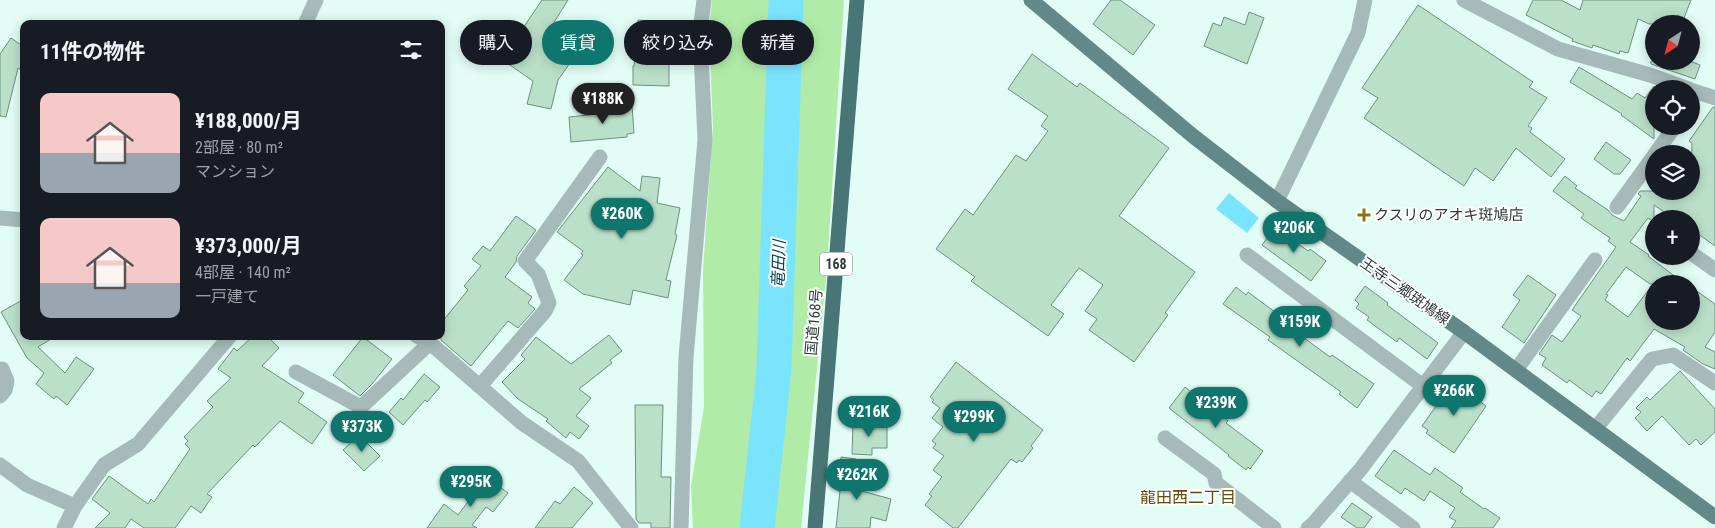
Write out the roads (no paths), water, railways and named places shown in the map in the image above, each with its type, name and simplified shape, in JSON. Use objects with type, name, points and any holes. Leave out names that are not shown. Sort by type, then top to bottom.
[{"type":"highway","name":"国道168号","points":[[815,528],[858,0]]},
{"type":"main road","name":"王寺三郷斑鳩線","points":[[1031,0],[1193,136],[1278,201],[1464,332],[1715,517]]},
{"type":"street","points":[[307,20],[316,0]]},
{"type":"street","points":[[681,528],[686,357],[705,140],[700,31],[704,0]]},
{"type":"street","points":[[1278,201],[1358,33],[1365,0]]},
{"type":"street","points":[[1464,0],[1558,49],[1650,75],[1661,80]]},
{"type":"street","points":[[1700,95],[1715,98]]},
{"type":"street","points":[[480,386],[545,311],[549,303],[538,274],[525,261],[600,157]]},
{"type":"street","points":[[1617,207],[1645,169]]},
{"type":"street","points":[[0,218],[20,220]]},
{"type":"street","points":[[1247,256],[1423,386]]},
{"type":"street","points":[[1700,259],[1715,270]]},
{"type":"street","points":[[1516,370],[1595,260]]},
{"type":"street","points":[[1313,527],[1464,332]]},
{"type":"street","points":[[64,528],[75,506],[104,465],[138,444],[227,340]]},
{"type":"street","points":[[296,372],[361,407],[423,340],[522,423],[578,461],[631,528]]},
{"type":"street","points":[[1595,429],[1652,359],[1673,355],[1715,383]]},
{"type":"street","points":[[0,396],[5,390],[8,381],[2,370]]},
{"type":"street","points":[[1164,438],[1214,474],[1216,483],[1274,528]]},
{"type":"street","points":[[0,465],[27,485],[75,506]]},
{"type":"street","points":[[1350,481],[1413,528]]},
{"type":"water","points":[[1229,193],[1259,218],[1247,233],[1216,209]]},
{"type":"waterway","name":"竜田川","points":[[757,528],[774,369],[786,0]]},
{"type":"place","name":"クスリのアオキ斑鳩店","points":[[1364,215]]},
{"type":"district","name":"龍田西二丁目","points":[[1188,497]]}]
